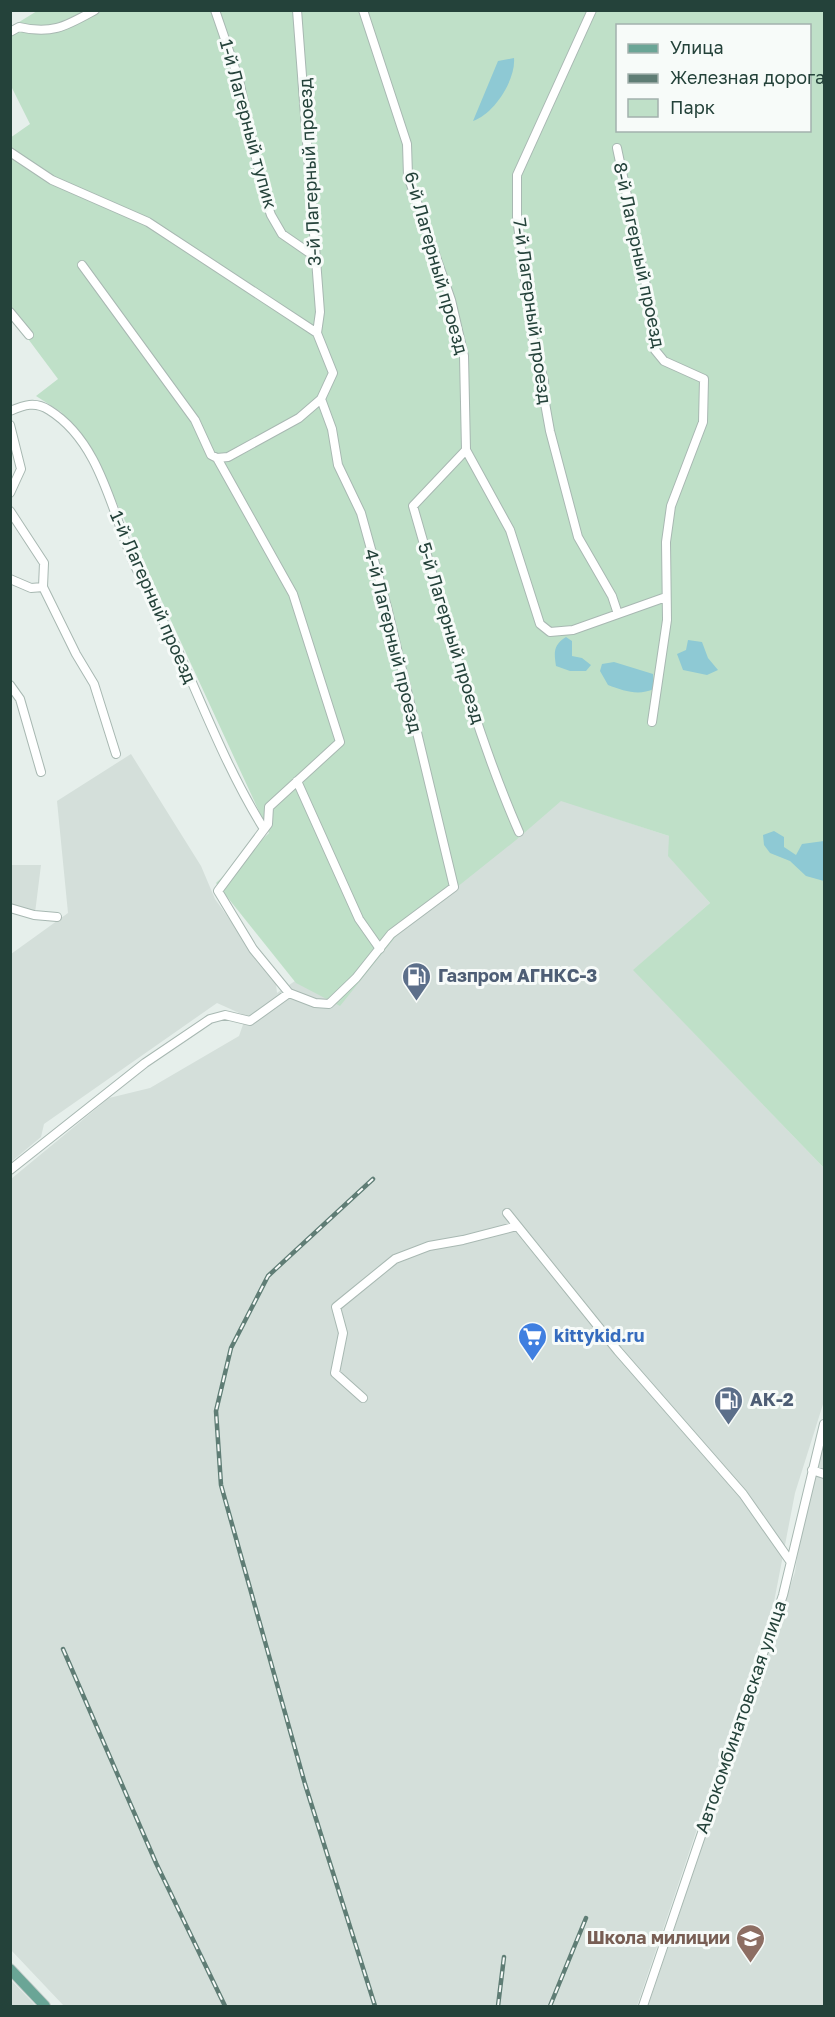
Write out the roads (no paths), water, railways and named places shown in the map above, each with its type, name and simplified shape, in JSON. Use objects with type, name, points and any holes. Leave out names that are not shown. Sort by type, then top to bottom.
[{"type":"main road","points":[[10,1970],[45,2007]]},
{"type":"street","points":[[10,32],[19,27],[39,32],[59,28],[95,10]]},
{"type":"street","name":"1-й Лагерный тупик","points":[[215,10],[239,80],[264,195],[271,215],[282,234],[314,256]]},
{"type":"street","name":"3-й Лагерный проезд","points":[[297,10],[306,98],[314,256],[320,312],[317,333]]},
{"type":"street","name":"6-й Лагерный проезд","points":[[363,10],[407,144],[408,176],[451,300],[465,356],[466,450],[510,530],[540,624],[550,632],[573,630],[666,597]]},
{"type":"street","name":"7-й Лагерный проезд","points":[[592,10],[517,175],[517,217],[532,336],[544,381],[543,392],[550,431],[578,537],[612,596],[618,614]]},
{"type":"street","name":"8-й Лагерный проезд","points":[[617,148],[656,333],[655,350],[664,360],[704,379],[703,422],[671,506],[666,542],[667,620],[652,722]]},
{"type":"street","points":[[10,153],[58,183],[147,222],[317,333],[333,373],[321,399],[299,418],[228,457],[214,456]]},
{"type":"street","points":[[82,265],[195,420],[293,594],[340,742],[297,781],[269,807],[268,824],[218,891],[253,949],[289,993],[315,1003],[329,1004],[356,978],[380,949],[354,910],[297,781]]},
{"type":"street","points":[[10,312],[29,335]]},
{"type":"street","name":"4-й Лагерный проезд","points":[[321,399],[332,429],[338,465],[361,513],[384,597],[454,887],[391,934],[380,949]]},
{"type":"street","name":"1-й Лагерный проезд","points":[[10,411],[27,404],[49,410],[67,425],[96,464],[133,559],[178,652],[229,769],[264,829]]},
{"type":"street","points":[[10,425],[21,469],[10,493]]},
{"type":"street","name":"5-й Лагерный проезд","points":[[466,450],[413,506],[451,645],[494,773],[519,832]]},
{"type":"street","points":[[10,511],[44,563],[43,587],[75,654],[94,684],[116,754]]},
{"type":"street","points":[[10,579],[31,588],[43,587]]},
{"type":"street","points":[[10,686],[20,699],[41,772]]},
{"type":"street","points":[[10,908],[34,915],[57,917]]},
{"type":"street","points":[[10,1170],[145,1063],[210,1019],[225,1015],[250,1021],[289,993]]},
{"type":"street","points":[[507,1213],[618,1351],[743,1494],[790,1561]]},
{"type":"street","points":[[363,1398],[335,1373],[343,1333],[336,1307],[395,1259],[429,1246],[517,1226]]},
{"type":"street","name":"Автокомбинатовская улица","points":[[643,2007],[779,1606],[825,1424]]},
{"type":"street","points":[[812,1470],[825,1474]]},
{"type":"water","points":[[514,58],[514,67],[502,95],[489,111],[473,121],[498,61]]},
{"type":"water","points":[[566,637],[572,641],[572,656],[582,658],[591,665],[586,671],[570,671],[556,666],[555,650]]},
{"type":"water","points":[[688,640],[702,642],[708,658],[718,670],[707,675],[683,670],[677,654],[686,650]]},
{"type":"water","points":[[614,662],[653,674],[654,689],[637,692],[625,691],[608,685],[600,671],[602,664]]},
{"type":"water","points":[[774,831],[784,837],[784,847],[796,855],[802,844],[824,841],[824,881],[806,876],[790,861],[770,853],[764,845],[763,835]]},
{"type":"railway","points":[[373,1179],[268,1276],[231,1348],[216,1411],[221,1485],[305,1784],[375,2006]]},
{"type":"railway","points":[[63,1649],[156,1863],[225,2006]]},
{"type":"railway","points":[[550,2006],[586,1918]]},
{"type":"railway","points":[[498,2006],[504,1957]]},
{"type":"place","name":"Газпром АГНКС-3","points":[[417,1002]]},
{"type":"place","name":"kittykid.ru","points":[[533,1362]]},
{"type":"place","name":"АК-2","points":[[729,1426]]},
{"type":"place","name":"Школа милиции","points":[[751,1964]]}]
